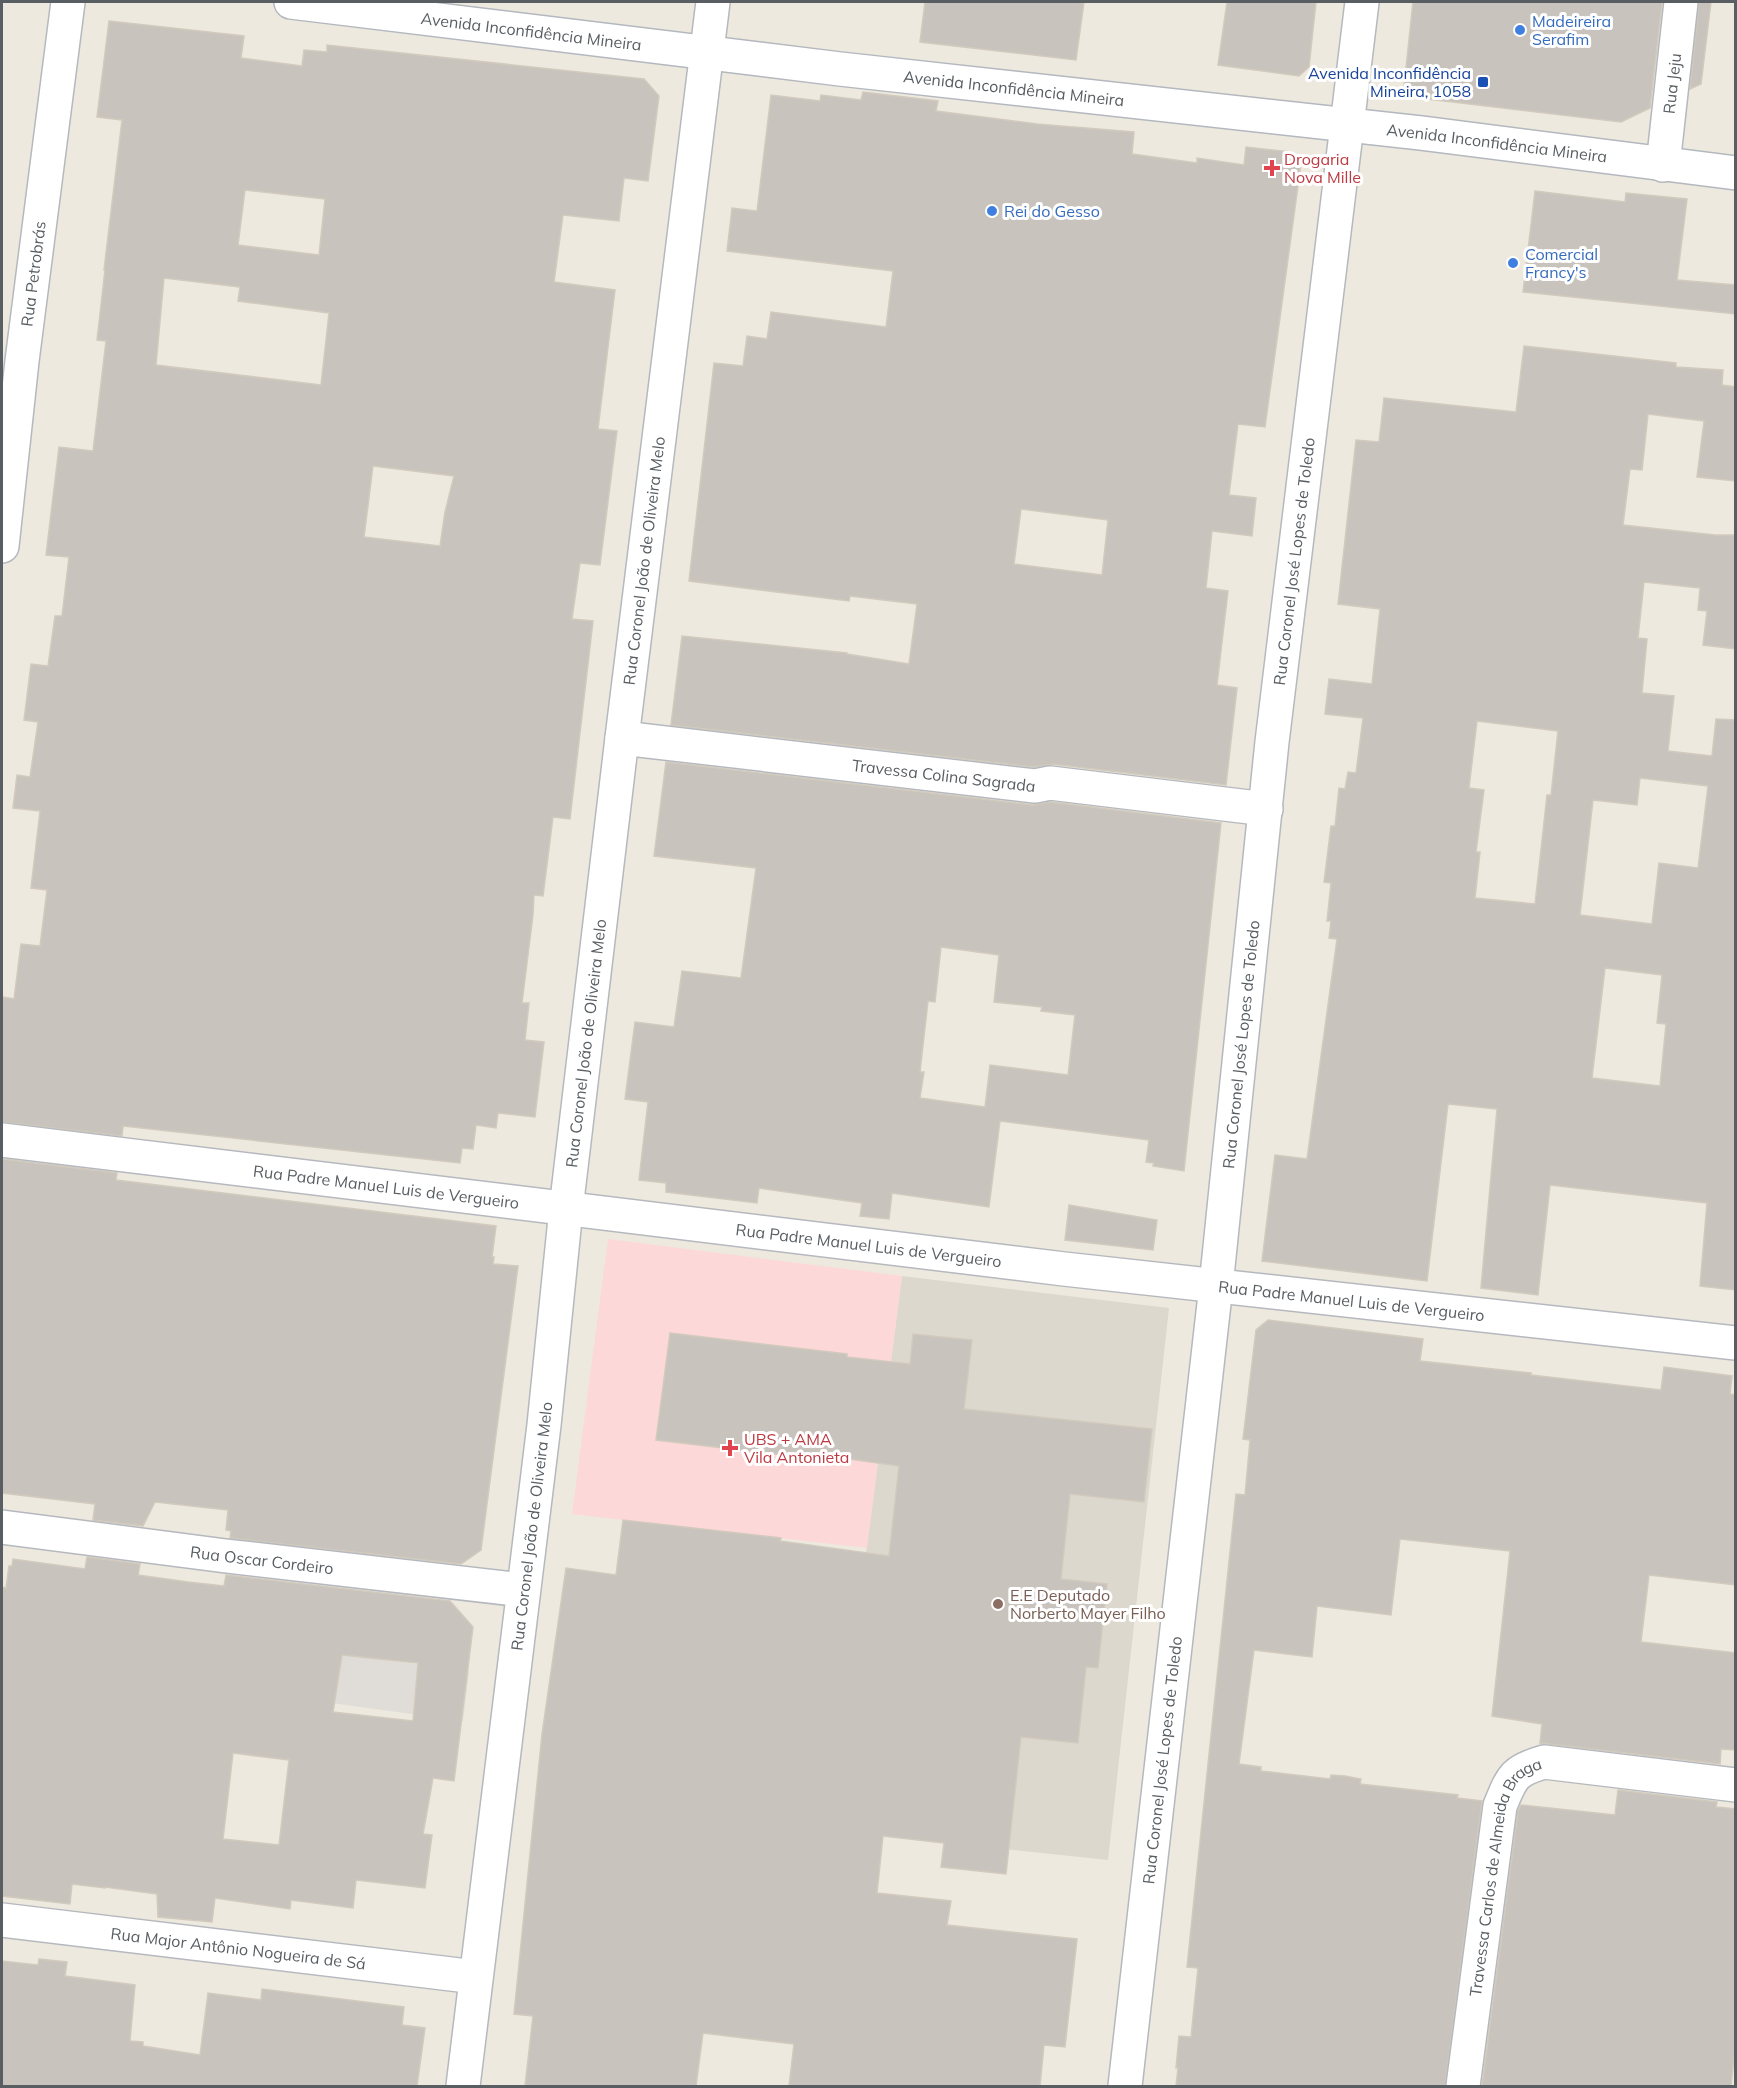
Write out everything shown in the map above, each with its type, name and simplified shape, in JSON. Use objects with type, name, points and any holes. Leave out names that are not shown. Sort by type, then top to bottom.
[{"type":"street","name":"Rua Petrobrás","points":[[2,546],[12,360],[68,2]]},
{"type":"street","name":"Avenida Inconfidência Mineira","points":[[291,2],[840,69],[1348,125],[1736,173]]},
{"type":"street","name":"Rua Coronel João de Oliveira Melo","points":[[463,2086],[544,1425],[566,1209],[622,738],[713,2]]},
{"type":"street","name":"Rua Coronel José Lopes de Toledo","points":[[1125,2086],[1216,1286],[1266,810],[1362,2]]},
{"type":"street","name":"Rua Jeju","points":[[1663,165],[1681,2]]},
{"type":"street","name":"Travessa Colina Sagrada","points":[[622,738],[1035,786],[1050,783],[1266,810]]},
{"type":"street","name":"Rua Padre Manuel Luis de Vergueiro","points":[[2,1140],[1216,1286],[1736,1343]]},
{"type":"street","name":"Rua Oscar Cordeiro","points":[[2,1527],[226,1556],[523,1590]]},
{"type":"street","name":"Travessa Carlos de Almeida Braga","points":[[1463,2086],[1500,1806],[1510,1781],[1524,1768],[1544,1762],[1736,1785]]},
{"type":"street","name":"Rua Major Antônio Nogueira de Sá","points":[[2,1920],[476,1977]]},
{"type":"shaded area","name":"UBS + AMA Vila Antonieta","points":[[608,1239],[902,1276],[867,1548],[572,1514]]},
{"type":"shaded area","name":"E.E Deputado Norberto Mayer Filho","points":[[902,1276],[1169,1308],[1108,1860],[842,1832],[852,1661]]},
{"type":"shaded area","points":[[309,1650],[469,1671],[463,1721],[302,1699]]},
{"type":"building","points":[[925,2],[1084,2],[1076,60],[920,42]]},
{"type":"building","points":[[1227,2],[1316,2],[1309,67],[1299,76],[1218,65]]},
{"type":"building","points":[[1413,2],[1662,2],[1650,108],[1621,122],[1403,96]]},
{"type":"building","points":[[1699,2],[1711,2],[1701,84],[1690,89]]},
{"type":"building","points":[[109,21],[244,36],[241,58],[302,66],[304,50],[327,52],[327,45],[644,79],[659,96],[648,181],[624,178],[619,221],[563,215],[554,282],[615,290],[598,429],[617,431],[600,565],[580,563],[572,619],[593,621],[570,819],[553,817],[543,896],[534,895],[522,1003],[529,1003],[525,1040],[544,1042],[535,1117],[498,1113],[496,1128],[476,1125],[473,1149],[462,1148],[460,1163],[123,1126],[122,1136],[2,1122],[2,997],[14,999],[21,944],[40,946],[47,890],[31,888],[40,811],[13,808],[17,775],[30,777],[38,722],[24,720],[31,664],[48,666],[55,616],[62,616],[69,557],[46,555],[59,447],[93,451],[106,341],[97,340],[122,120],[97,117]],"holes":[[[245,190],[325,199],[319,255],[238,245]],[[164,278],[240,287],[238,301],[329,313],[321,385],[156,365]],[[373,466],[454,476],[440,546],[364,537]]]},
{"type":"building","points":[[863,92],[938,101],[936,111],[1037,124],[1134,132],[1132,154],[1197,163],[1197,158],[1244,165],[1246,147],[1291,152],[1301,164],[1265,427],[1238,424],[1229,495],[1256,498],[1252,536],[1212,531],[1206,588],[1228,591],[1217,685],[1237,688],[1226,785],[1052,764],[1034,767],[671,725],[682,636],[847,653],[909,664],[917,604],[850,596],[849,601],[689,581],[714,363],[743,366],[747,336],[767,339],[771,312],[886,327],[893,271],[727,251],[732,208],[757,211],[771,95],[820,101],[821,95],[861,100]],"holes":[[[1021,509],[1108,520],[1102,575],[1014,564]]]},
{"type":"building","points":[[1535,191],[1625,202],[1626,193],[1687,199],[1677,280],[1736,285],[1736,314],[1523,292]]},
{"type":"building","points":[[1524,346],[1676,363],[1676,367],[1723,370],[1722,385],[1736,387],[1736,481],[1697,477],[1704,421],[1648,414],[1642,470],[1630,469],[1623,525],[1715,535],[1736,535],[1736,649],[1703,645],[1707,611],[1698,610],[1700,588],[1644,582],[1638,638],[1647,639],[1642,693],[1674,696],[1668,751],[1712,756],[1716,719],[1736,720],[1736,1290],[1700,1286],[1707,1203],[1550,1185],[1538,1295],[1481,1288],[1497,1109],[1448,1104],[1427,1281],[1262,1261],[1275,1155],[1307,1159],[1337,939],[1329,938],[1331,921],[1327,921],[1331,883],[1324,882],[1331,826],[1335,826],[1339,788],[1345,789],[1348,772],[1356,773],[1363,718],[1325,714],[1329,679],[1372,684],[1380,609],[1338,604],[1356,440],[1379,442],[1384,398],[1516,412]],"holes":[[[1477,721],[1558,731],[1551,795],[1547,795],[1535,904],[1475,898],[1480,852],[1476,852],[1484,790],[1469,788]],[[1640,778],[1708,786],[1698,868],[1659,863],[1652,924],[1580,915],[1593,800],[1637,805]],[[1605,968],[1662,975],[1657,1023],[1666,1024],[1660,1086],[1592,1078]]]},
{"type":"building","points":[[666,762],[1033,805],[1051,802],[1221,823],[1184,1171],[1153,1166],[1154,1163],[1146,1162],[1149,1140],[1000,1121],[989,1207],[892,1193],[889,1219],[860,1216],[862,1203],[759,1188],[757,1203],[666,1192],[666,1183],[639,1180],[648,1102],[625,1099],[635,1022],[674,1027],[682,971],[741,978],[756,868],[654,856]],"holes":[[[941,947],[999,955],[994,1002],[1042,1007],[1041,1011],[1075,1015],[1068,1075],[990,1065],[985,1107],[920,1098],[924,1072],[920,1072],[928,1001],[935,1002]]]},
{"type":"building","points":[[2,1159],[117,1173],[116,1180],[496,1226],[493,1264],[518,1266],[481,1550],[461,1564],[230,1538],[231,1531],[226,1530],[228,1510],[155,1502],[143,1526],[93,1520],[95,1504],[2,1493]]},
{"type":"building","points":[[1069,1205],[1157,1220],[1153,1250],[1065,1240]]},
{"type":"building","points":[[1268,1320],[1423,1339],[1420,1361],[1531,1373],[1531,1375],[1661,1390],[1664,1367],[1732,1376],[1730,1394],[1736,1395],[1736,1585],[1649,1575],[1641,1642],[1736,1653],[1736,1750],[1721,1749],[1720,1764],[1540,1743],[1542,1724],[1492,1716],[1510,1551],[1400,1539],[1391,1615],[1317,1606],[1312,1657],[1254,1650],[1239,1764],[1261,1767],[1261,1771],[1330,1779],[1331,1775],[1345,1776],[1361,1779],[1360,1784],[1458,1795],[1457,1798],[1482,1801],[1445,2086],[1176,2086],[1179,2036],[1191,2037],[1198,1968],[1187,1967],[1236,1494],[1245,1495],[1250,1440],[1243,1439],[1256,1330]]},
{"type":"building","points":[[670,1333],[847,1354],[847,1357],[910,1364],[913,1334],[972,1340],[964,1409],[1152,1429],[1144,1502],[1070,1494],[1061,1579],[1107,1584],[1098,1668],[1086,1667],[1078,1743],[1021,1737],[1006,1874],[941,1867],[944,1843],[883,1836],[877,1893],[951,1901],[947,1925],[1077,1939],[1065,2047],[1044,2045],[1040,2086],[789,2086],[794,2044],[703,2033],[696,2086],[525,2086],[533,2016],[514,2014],[542,1734],[566,1568],[616,1575],[623,1520],[781,1538],[780,1541],[889,1556],[899,1466],[835,1457],[834,1461],[656,1440]]},
{"type":"building","points":[[87,1557],[140,1564],[138,1575],[188,1582],[224,1586],[226,1575],[450,1601],[473,1627],[454,1781],[433,1778],[423,1834],[432,1835],[425,1888],[356,1880],[353,1908],[291,1900],[290,1909],[215,1898],[212,1922],[158,1917],[157,1894],[105,1887],[72,1884],[70,1904],[2,1896],[2,1587],[6,1588],[9,1566],[12,1566],[13,1559],[85,1569]],"holes":[[[342,1655],[418,1663],[413,1721],[333,1712]],[[233,1753],[289,1760],[279,1845],[223,1839]]]},
{"type":"building","points":[[1618,1790],[1717,1802],[1716,1807],[1736,1809],[1736,2038],[1731,2086],[1482,2086],[1518,1811],[1521,1805],[1615,1815]]},
{"type":"building","points":[[39,1959],[67,1962],[65,1976],[135,1985],[130,2041],[143,2042],[143,2046],[200,2055],[208,1993],[261,2000],[262,1989],[404,2007],[402,2025],[425,2028],[417,2086],[2,2086],[2,1961],[38,1965]]},
{"type":"place","name":"Madeireira Serafim","points":[[1520,30]]},
{"type":"place","name":"Avenida Inconfidência Mineira, 1058","points":[[1483,82]]},
{"type":"place","name":"Drogaria Nova Mille","points":[[1272,168]]},
{"type":"place","name":"Rei do Gesso","points":[[992,211]]},
{"type":"place","name":"Comercial Francy's","points":[[1513,263]]},
{"type":"place","name":"UBS + AMA Vila Antonieta","points":[[730,1448]]},
{"type":"place","name":"E.E Deputado Norberto Mayer Filho","points":[[998,1604]]}]
